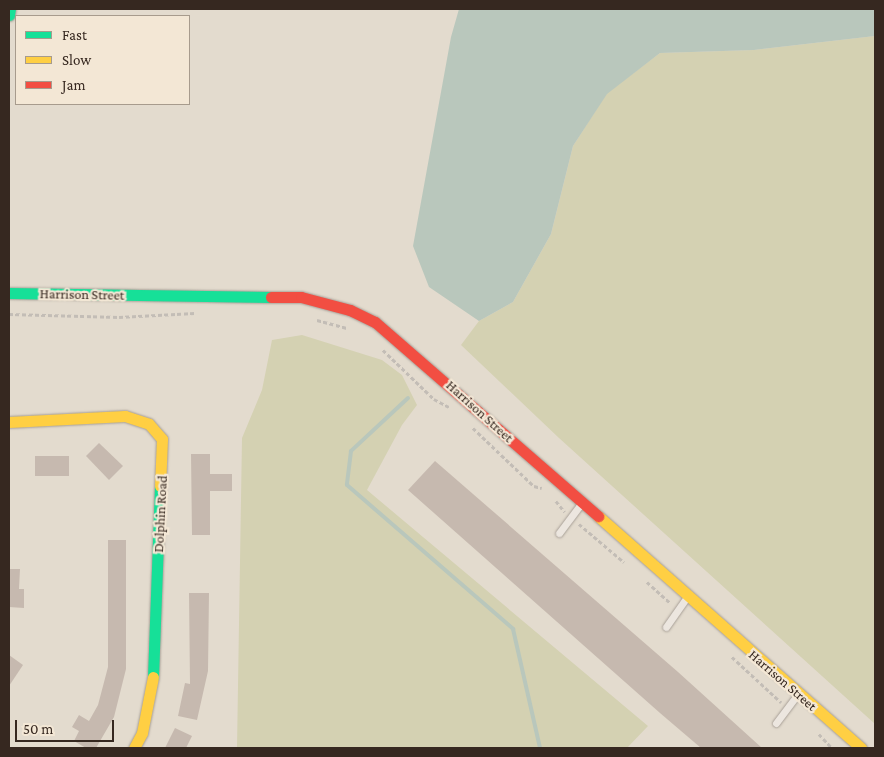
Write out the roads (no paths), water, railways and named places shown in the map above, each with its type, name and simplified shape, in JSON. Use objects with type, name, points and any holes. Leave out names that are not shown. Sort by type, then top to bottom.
[{"type":"street","points":[[9,15],[10,9]]},
{"type":"street","name":"Harrison Street","points":[[9,293],[301,297],[350,310],[403,343],[861,748]]},
{"type":"street","name":"Dolphin Road","points":[[9,422],[50,422],[125,416],[143,420],[162,439],[152,693],[134,748]]},
{"type":"lane","points":[[559,533],[582,503]]},
{"type":"lane","points":[[666,627],[688,596]]},
{"type":"lane","points":[[776,723],[798,693]]},
{"type":"waterway","points":[[408,398],[351,451],[347,485],[513,629],[540,748]]}]
